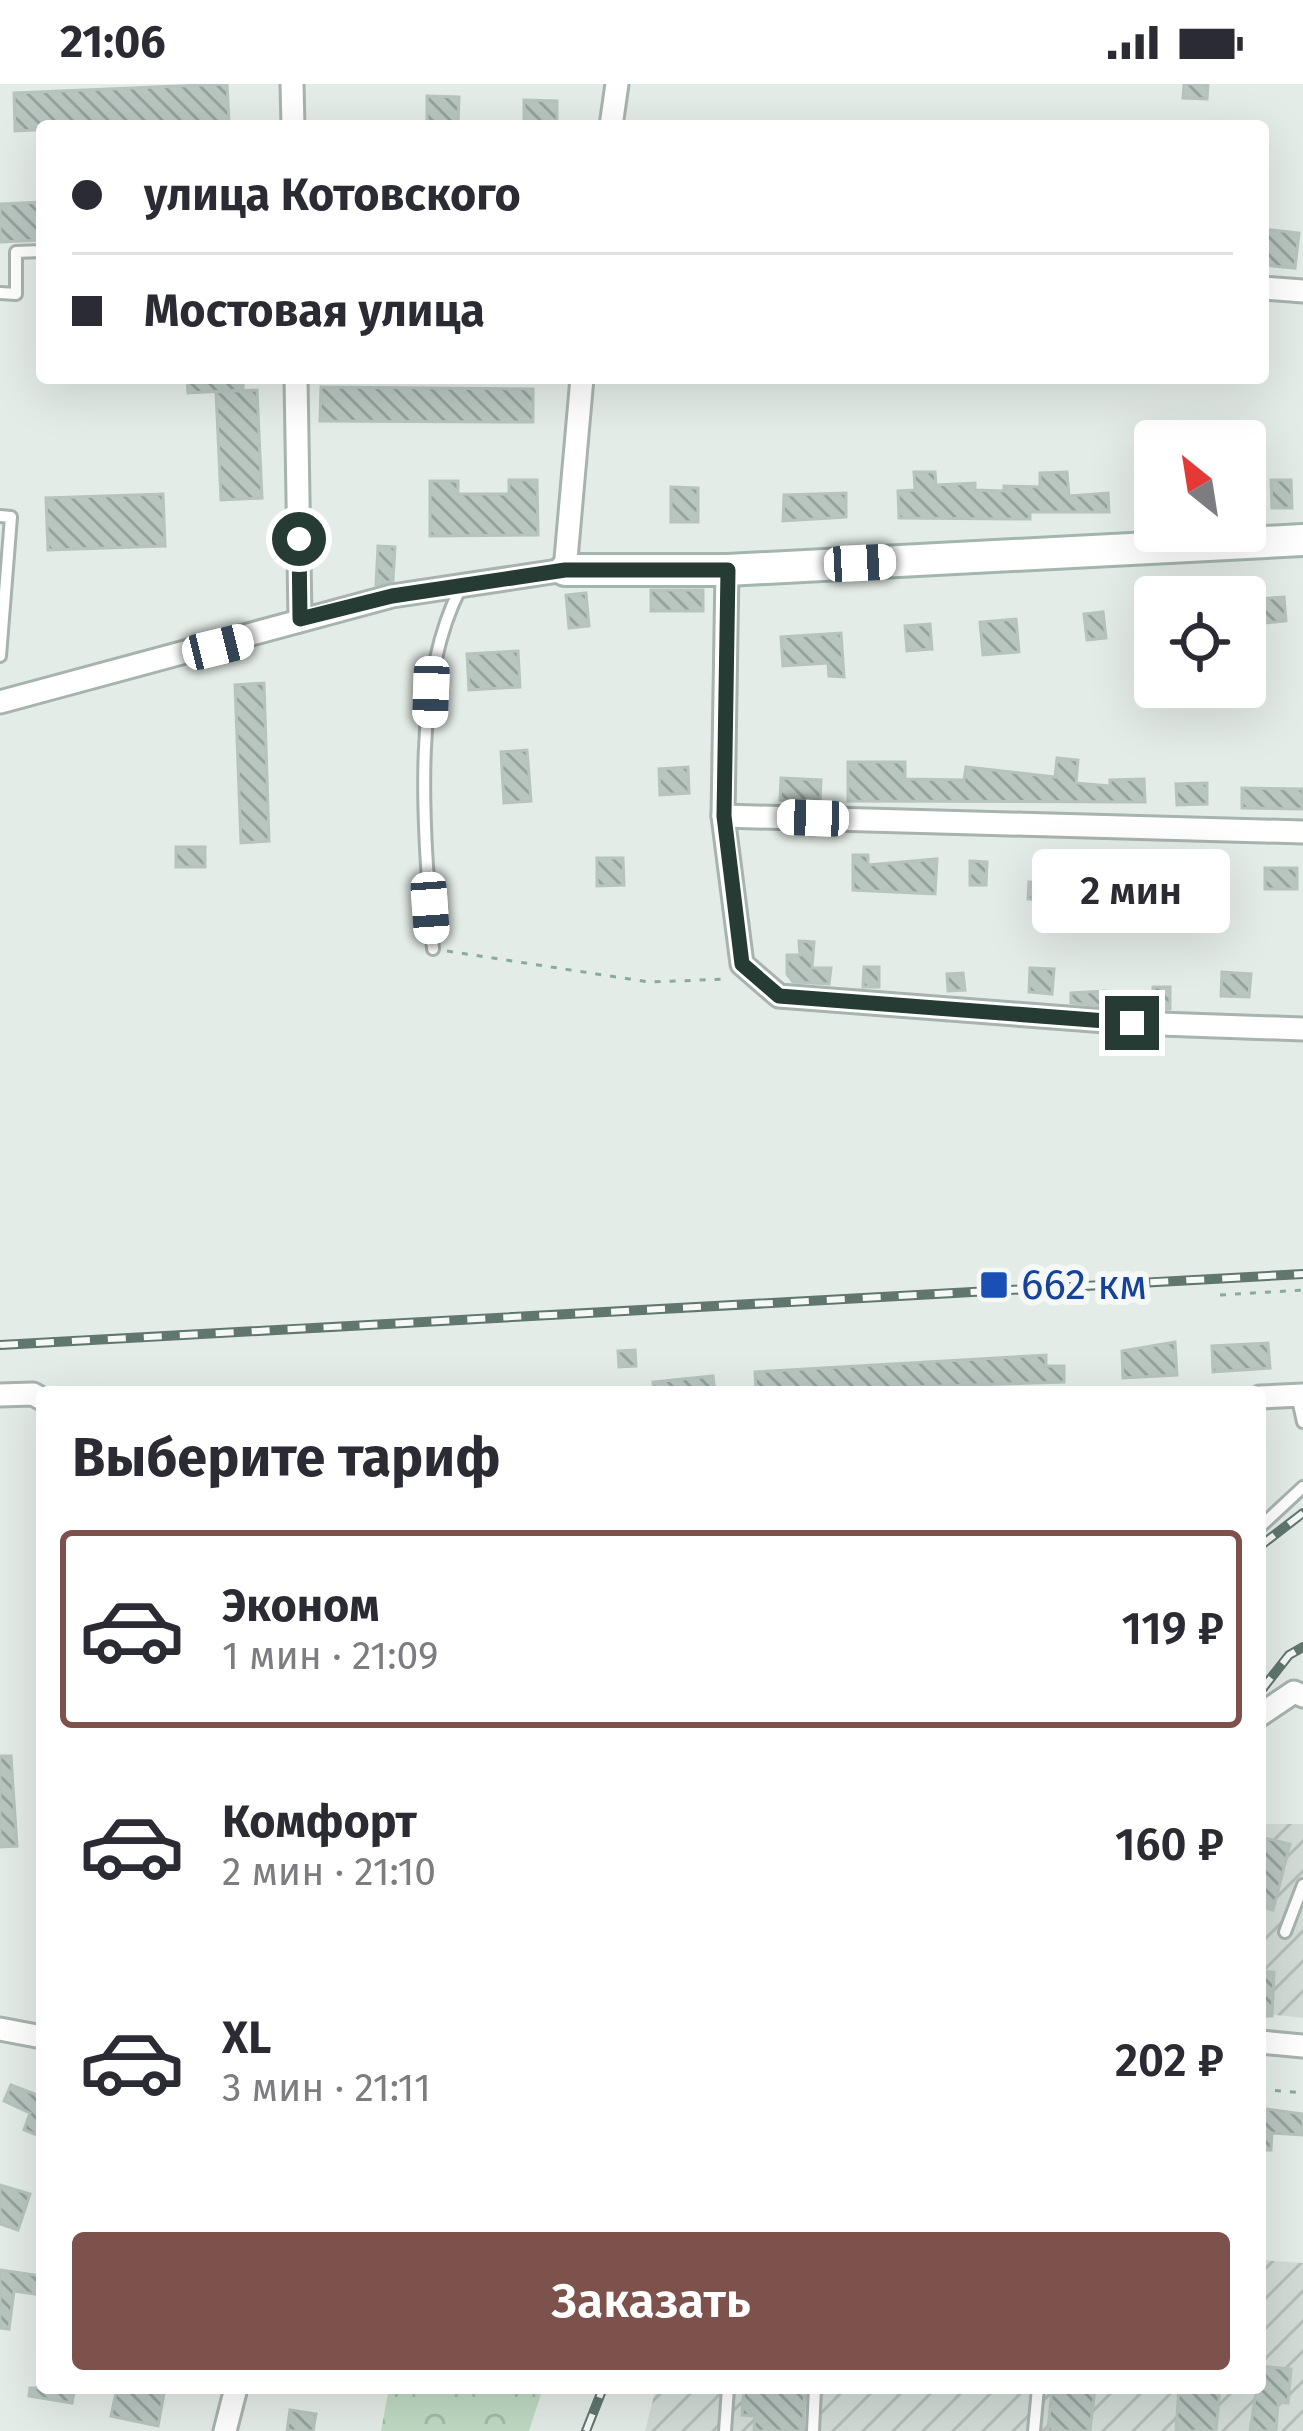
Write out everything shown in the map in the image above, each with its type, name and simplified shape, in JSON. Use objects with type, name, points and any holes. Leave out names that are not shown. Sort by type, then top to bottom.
[{"type":"street","points":[[292,84],[292,120]]},
{"type":"street","points":[[612,120],[617,84]]},
{"type":"street","points":[[1269,288],[1303,291]]},
{"type":"street","points":[[296,384],[300,619]]},
{"type":"street","points":[[565,570],[582,384]]},
{"type":"street","points":[[0,702],[261,636],[300,619],[565,570],[728,570],[1303,540]]},
{"type":"street","points":[[728,570],[724,816],[742,964],[779,996],[1132,1023],[1303,1029]]},
{"type":"street","points":[[724,816],[1303,832]]},
{"type":"street","points":[[0,1395],[36,1396]]},
{"type":"street","points":[[1266,1397],[1300,1395]]},
{"type":"street","points":[[1266,1710],[1294,1691],[1303,1696]]},
{"type":"street","points":[[0,2055],[4,2030],[36,2036]]},
{"type":"street","points":[[1266,2043],[1303,2046]]},
{"type":"street","points":[[225,2431],[234,2394]]},
{"type":"lane","points":[[0,293],[16,294],[16,253],[36,251]]},
{"type":"lane","points":[[0,516],[11,517],[0,656]]},
{"type":"lane","points":[[433,949],[424,827],[431,692],[440,627],[461,586]]},
{"type":"lane","points":[[1300,1395],[1303,1421]]},
{"type":"lane","points":[[1266,1521],[1303,1487]]},
{"type":"lane","points":[[1285,1932],[1303,1885]]},
{"type":"lane","points":[[725,2431],[728,2394]]},
{"type":"lane","points":[[813,2431],[815,2394]]},
{"type":"lane","points":[[1034,2431],[1037,2394]]},
{"type":"path","points":[[433,949],[649,982],[758,978]]},
{"type":"path","points":[[1220,1295],[1303,1290]]},
{"type":"path","points":[[1266,2089],[1303,2092]]},
{"type":"shaded area","points":[[1266,1824],[1303,1824],[1303,2018],[1266,2014]]},
{"type":"shaded area","points":[[1266,2260],[1303,2263],[1303,2431],[645,2431],[654,2394],[1266,2394]]},
{"type":"green space","points":[[388,2394],[541,2394],[529,2431],[381,2431]]},
{"type":"building","points":[[227,84],[229,120],[36,120],[36,130],[15,131],[14,93]]},
{"type":"building","points":[[1184,84],[1208,84],[1207,99],[1183,98]]},
{"type":"building","points":[[427,96],[459,97],[458,120],[427,120]]},
{"type":"building","points":[[524,100],[557,101],[557,120],[524,120]]},
{"type":"building","points":[[36,202],[36,240],[0,242],[0,204]]},
{"type":"building","points":[[1269,230],[1299,233],[1295,268],[1269,266]]},
{"type":"building","points":[[187,384],[243,384],[243,390],[188,393]]},
{"type":"building","points":[[321,387],[533,389],[533,422],[320,421]]},
{"type":"building","points":[[257,390],[262,498],[221,500],[216,392]]},
{"type":"building","points":[[914,472],[935,472],[936,485],[975,483],[975,490],[1004,491],[1004,486],[1040,487],[1040,473],[1067,472],[1069,496],[1108,493],[1109,512],[1030,512],[1030,519],[899,518],[898,491],[915,490]]},
{"type":"building","points":[[509,480],[537,480],[538,535],[430,536],[430,481],[458,481],[458,494],[509,494]]},
{"type":"building","points":[[1271,480],[1291,480],[1292,508],[1272,508]]},
{"type":"building","points":[[671,487],[698,488],[698,522],[671,522]]},
{"type":"building","points":[[846,493],[846,517],[783,521],[784,495]]},
{"type":"building","points":[[163,494],[165,546],[48,550],[46,498]]},
{"type":"building","points":[[378,546],[395,547],[393,581],[376,585]]},
{"type":"building","points":[[651,590],[703,590],[703,611],[651,611]]},
{"type":"building","points":[[586,593],[589,626],[569,628],[566,595]]},
{"type":"building","points":[[1284,597],[1286,621],[1266,623],[1266,598]]},
{"type":"building","points":[[1103,612],[1106,638],[1087,640],[1084,614]]},
{"type":"building","points":[[1016,619],[1019,652],[983,655],[980,622]]},
{"type":"building","points":[[930,624],[932,649],[907,651],[905,626]]},
{"type":"building","points":[[841,633],[844,677],[829,676],[828,663],[783,666],[781,637]]},
{"type":"building","points":[[518,651],[520,687],[469,690],[467,654]]},
{"type":"building","points":[[264,683],[269,841],[241,843],[235,685]]},
{"type":"building","points":[[527,750],[531,801],[504,803],[501,752]]},
{"type":"building","points":[[1057,758],[1078,760],[1076,783],[1110,786],[1110,780],[1144,779],[1145,802],[848,801],[848,762],[905,762],[905,779],[964,780],[966,767],[1055,777]]},
{"type":"building","points":[[688,767],[689,793],[660,795],[659,769]]},
{"type":"building","points":[[781,778],[821,780],[820,801],[780,800]]},
{"type":"building","points":[[1207,783],[1207,804],[1177,805],[1176,784]]},
{"type":"building","points":[[1242,788],[1303,789],[1303,809],[1242,808]]},
{"type":"building","points":[[176,847],[205,847],[205,867],[176,867]]},
{"type":"building","points":[[853,855],[868,855],[868,865],[937,859],[935,894],[853,890]]},
{"type":"building","points":[[597,858],[623,858],[624,885],[597,886]]},
{"type":"building","points":[[970,861],[987,862],[986,885],[970,885]]},
{"type":"building","points":[[1139,864],[1140,903],[1117,903],[1116,865]]},
{"type":"building","points":[[1178,865],[1199,866],[1199,908],[1178,908]]},
{"type":"building","points":[[1265,868],[1297,868],[1297,889],[1265,889]]},
{"type":"building","points":[[1029,882],[1064,885],[1063,902],[1028,899]]},
{"type":"building","points":[[799,941],[814,942],[812,968],[831,968],[829,984],[793,982],[787,974],[787,955],[800,955]]},
{"type":"building","points":[[864,967],[879,967],[879,987],[863,987]]},
{"type":"building","points":[[1030,968],[1054,969],[1052,994],[1029,992]]},
{"type":"building","points":[[1222,972],[1251,974],[1249,997],[1221,996]]},
{"type":"building","points":[[963,973],[965,990],[948,991],[947,974]]},
{"type":"building","points":[[1153,987],[1170,987],[1170,1009],[1152,1009]]},
{"type":"building","points":[[1105,991],[1105,1006],[1071,1003],[1071,993]]},
{"type":"building","points":[[1175,1342],[1177,1375],[1123,1378],[1122,1351]]},
{"type":"building","points":[[1268,1343],[1270,1368],[1213,1372],[1212,1346]]},
{"type":"building","points":[[635,1350],[636,1366],[619,1367],[618,1351]]},
{"type":"building","points":[[1046,1355],[1046,1366],[1064,1366],[1064,1382],[756,1386],[755,1372]]},
{"type":"building","points":[[713,1376],[714,1386],[653,1386],[653,1382]]},
{"type":"building","points":[[0,1756],[11,1756],[17,1846],[0,1847]]},
{"type":"building","points":[[1266,1838],[1290,1844],[1273,1910],[1266,1908]]},
{"type":"building","points":[[1266,1972],[1274,1972],[1272,2016],[1266,2016]]},
{"type":"building","points":[[11,2085],[36,2095],[36,2135],[24,2130],[30,2113],[4,2101]]},
{"type":"building","points":[[1266,2109],[1303,2114],[1303,2135],[1272,2133],[1271,2150],[1266,2150]]},
{"type":"building","points":[[0,2185],[30,2194],[18,2230],[0,2224]]},
{"type":"building","points":[[0,2270],[36,2275],[36,2294],[14,2291],[9,2329],[0,2328]]},
{"type":"building","points":[[1266,2367],[1291,2369],[1288,2403],[1278,2402],[1276,2431],[1250,2431],[1256,2394],[1266,2394]]},
{"type":"building","points":[[30,2388],[36,2388],[36,2394],[74,2394],[72,2403],[29,2396]]},
{"type":"building","points":[[116,2394],[164,2394],[158,2426],[111,2416]]},
{"type":"building","points":[[744,2394],[805,2394],[803,2431],[754,2431],[755,2416],[742,2415]]},
{"type":"building","points":[[1051,2394],[1094,2394],[1090,2431],[1048,2431]]},
{"type":"building","points":[[1179,2394],[1219,2394],[1216,2431],[1176,2431]]},
{"type":"building","points":[[290,2410],[316,2414],[313,2431],[287,2431]]},
{"type":"railway","points":[[0,1345],[1303,1274]]},
{"type":"railway","points":[[1266,1541],[1303,1513]]},
{"type":"railway","points":[[1266,1684],[1289,1655],[1303,1647]]},
{"type":"railway","points":[[586,2431],[601,2394]]},
{"type":"place","name":"662 км","points":[[994,1285]]},
{"type":"route","points":[[299,539],[300,619],[392,596],[565,570],[728,570],[724,816],[742,964],[779,996],[1132,1023]]}]
